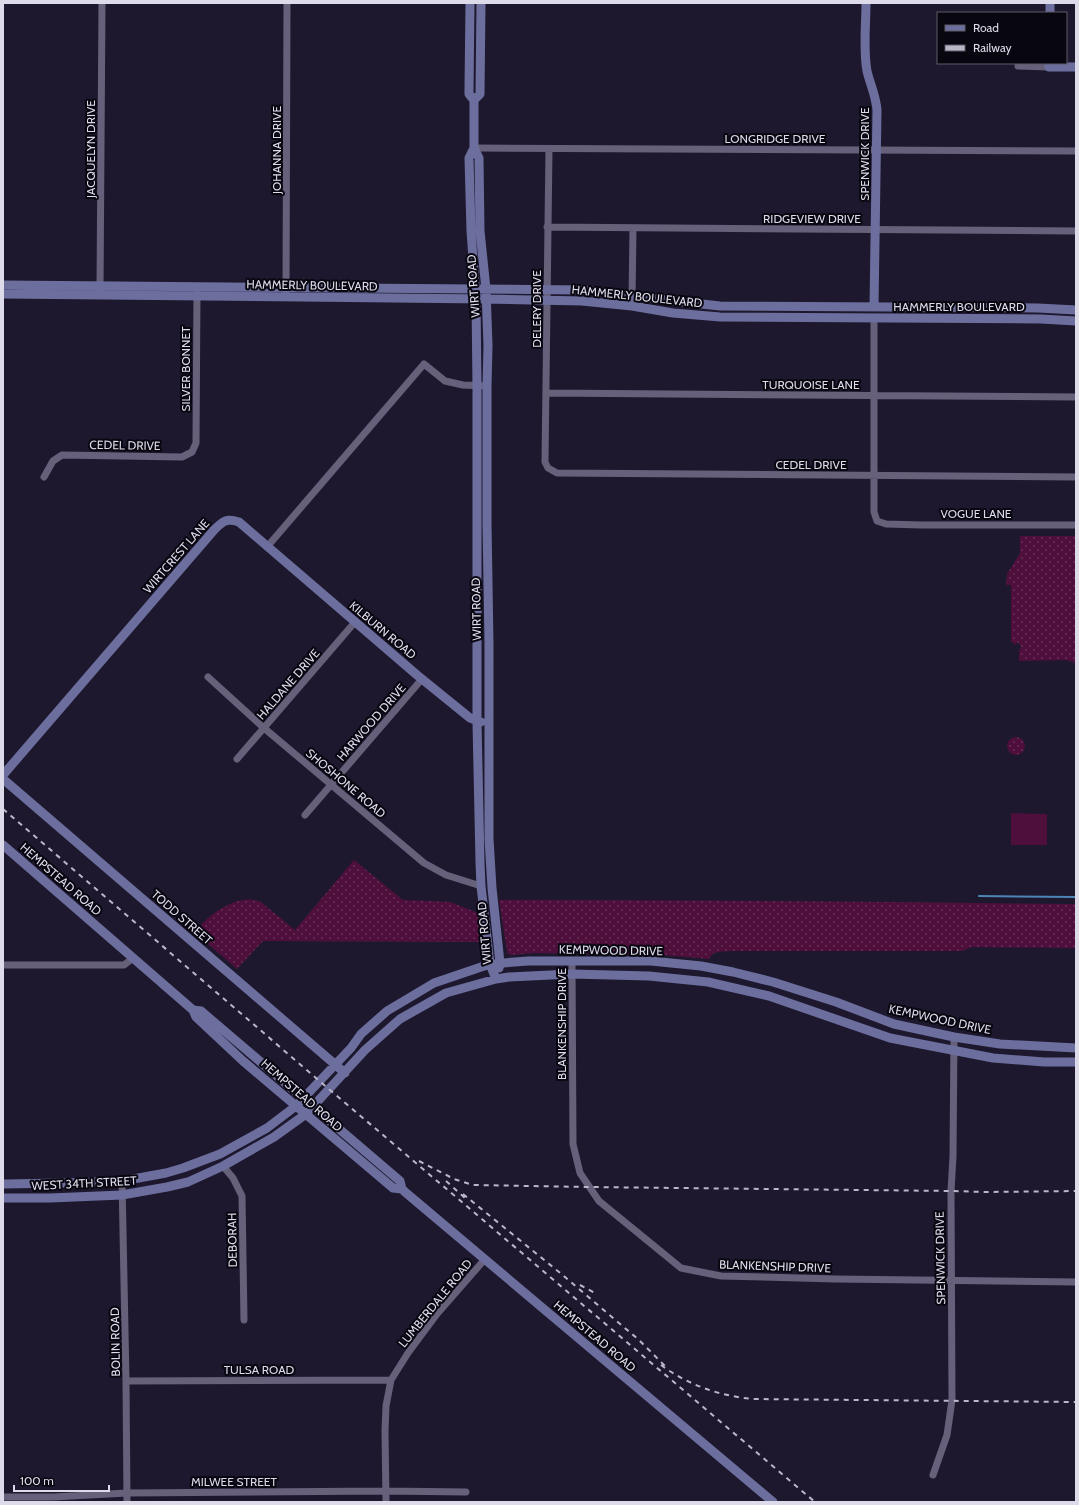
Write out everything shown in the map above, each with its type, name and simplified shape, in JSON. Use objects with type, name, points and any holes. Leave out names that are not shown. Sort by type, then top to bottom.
[{"type":"main road","name":"WIRT ROAD","points":[[470,3],[469,94],[474,100],[474,148],[479,158],[480,231],[486,294],[488,346],[482,387],[477,722],[481,886],[490,964],[496,979]]},
{"type":"main road","name":"WIRT ROAD","points":[[474,100],[480,94],[481,3]]},
{"type":"main road","name":"SPENWICK DRIVE","points":[[866,3],[865,52],[867,70],[876,99],[874,306]]},
{"type":"main road","points":[[1049,65],[1076,67]]},
{"type":"main road","name":"WIRT ROAD","points":[[474,148],[469,158],[471,231],[482,387],[489,643],[488,722],[490,861],[500,963],[496,979]]},
{"type":"main road","name":"HAMMERLY BOULEVARD","points":[[3,285],[286,287],[375,293]]},
{"type":"main road","name":"HAMMERLY BOULEVARD","points":[[3,294],[286,296],[375,293],[486,294],[547,290],[584,290],[674,301],[738,306],[874,306],[1076,310]]},
{"type":"main road","name":"HAMMERLY BOULEVARD","points":[[486,294],[632,306],[673,313],[738,317],[980,318],[1076,321]]},
{"type":"main road","points":[[738,306],[738,317]]},
{"type":"main road","points":[[838,318],[855,313],[871,312],[874,306]]},
{"type":"main road","points":[[874,318],[880,313],[894,312],[914,307]]},
{"type":"main road","points":[[980,308],[980,318]]},
{"type":"main road","points":[[1064,309],[1064,320]]},
{"type":"main road","name":"WIRTCREST LANE","points":[[3,775],[221,522],[231,520],[239,522],[267,547]]},
{"type":"main road","name":"KILBURN ROAD","points":[[267,547],[422,679],[477,722]]},
{"type":"main road","points":[[477,722],[488,722]]},
{"type":"main road","name":"TODD STREET","points":[[3,780],[345,1073]]},
{"type":"main road","name":"HEMPSTEAD ROAD","points":[[3,845],[193,1010],[196,1017],[201,1022],[296,1106],[392,1188],[402,1190],[773,1502]]},
{"type":"main road","name":"KEMPWOOD DRIVE","points":[[302,1098],[351,1048],[361,1034],[387,1011],[401,1002],[434,983],[490,964],[528,961],[651,961],[701,966],[732,972],[806,992],[894,1024],[954,1037],[1000,1044],[1076,1048]]},
{"type":"main road","name":"KEMPWOOD DRIVE","points":[[313,1108],[365,1050],[400,1019],[446,993],[496,979],[522,976],[572,974],[649,976],[708,982],[769,996],[890,1038],[993,1058],[1042,1062],[1076,1062]]},
{"type":"main road","points":[[401,1002],[409,1014]]},
{"type":"main road","name":"HEMPSTEAD ROAD","points":[[193,1010],[201,1011],[400,1181],[402,1190]]},
{"type":"main road","name":"WEST 34TH STREET","points":[[6,1184],[122,1181],[172,1172],[220,1154],[267,1128],[296,1106],[302,1098]]},
{"type":"main road","name":"WEST 34TH STREET","points":[[6,1198],[122,1195],[188,1182],[223,1166],[274,1138],[313,1108]]},
{"type":"main road","points":[[6,1184],[6,1198]]},
{"type":"street","name":"JACQUELYN DRIVE","points":[[100,295],[102,3]]},
{"type":"street","name":"JOHANNA DRIVE","points":[[286,296],[288,3]]},
{"type":"street","points":[[1018,66],[1049,65]]},
{"type":"street","name":"LONGRIDGE DRIVE","points":[[474,148],[1076,151]]},
{"type":"street","name":"DELERY DRIVE","points":[[548,468],[545,462],[549,149]]},
{"type":"street","name":"RIDGEVIEW DRIVE","points":[[547,227],[1076,232]]},
{"type":"street","points":[[632,306],[633,228]]},
{"type":"street","name":"SILVER BONNET","points":[[192,452],[196,443],[197,286]]},
{"type":"street","points":[[874,318],[874,476]]},
{"type":"street","points":[[267,547],[424,364],[445,381],[482,387]]},
{"type":"street","name":"TURQUOISE LANE","points":[[546,393],[1076,397]]},
{"type":"street","name":"CEDEL DRIVE","points":[[44,478],[53,461],[62,455],[182,457],[192,452]]},
{"type":"street","name":"CEDEL DRIVE","points":[[548,468],[558,473],[1076,477]]},
{"type":"street","name":"VOGUE LANE","points":[[874,476],[874,512],[877,521],[886,524],[1076,525]]},
{"type":"street","name":"HALDANE DRIVE","points":[[237,760],[355,622]]},
{"type":"street","name":"SHOSHONE ROAD","points":[[208,677],[264,728],[424,863],[446,875],[481,886]]},
{"type":"street","name":"HARWOOD DRIVE","points":[[305,815],[422,679]]},
{"type":"street","points":[[3,965],[124,965],[133,958]]},
{"type":"street","name":"BLANKENSHIP DRIVE","points":[[572,962],[573,1144],[580,1173],[599,1201],[682,1268],[720,1276],[1076,1282]]},
{"type":"street","name":"SPENWICK DRIVE","points":[[933,1475],[947,1435],[952,1400],[951,1191],[954,1135],[954,1037]]},
{"type":"street","name":"DEBORAH","points":[[223,1166],[233,1178],[242,1196],[244,1320]]},
{"type":"street","name":"BOLIN ROAD","points":[[122,1181],[127,1502]]},
{"type":"street","name":"LUMBERDALE ROAD","points":[[386,1502],[386,1406],[391,1380],[408,1353],[437,1314],[485,1259]]},
{"type":"street","name":"TULSA ROAD","points":[[126,1381],[391,1380]]},
{"type":"street","name":"MILWEE STREET","points":[[3,1497],[53,1497],[127,1493],[386,1491],[466,1492]]},
{"type":"shaded area","points":[[1020,536],[1076,536],[1076,663],[1066,660],[1019,661],[1019,651],[1021,647],[1018,642],[1015,645],[1011,641],[1011,585],[1006,585],[1007,574],[1020,553]]},
{"type":"shaded area","points":[[1016,737],[1022,740],[1025,746],[1022,752],[1016,755],[1010,752],[1007,746],[1010,740]]},
{"type":"shaded area","points":[[1011,813],[1047,814],[1047,845],[1011,845]]},
{"type":"shaded area","points":[[354,860],[403,900],[450,902],[478,913],[482,942],[263,941],[237,969],[200,937],[201,925],[213,914],[228,905],[245,900],[261,902],[295,930]]},
{"type":"shaded area","points":[[499,900],[1076,904],[1076,948],[971,947],[962,951],[731,951],[713,954],[709,959],[662,955],[534,953],[512,955],[508,954],[507,951]]},
{"type":"waterway","points":[[979,896],[1076,897]]},
{"type":"railway","points":[[3,809],[330,1090],[815,1502]]},
{"type":"railway","points":[[419,1161],[454,1179],[473,1185],[985,1192],[1076,1191]]},
{"type":"railway","points":[[446,1181],[466,1199]]},
{"type":"railway","points":[[463,1194],[559,1272],[639,1340],[667,1368]]},
{"type":"railway","points":[[580,1285],[595,1293]]},
{"type":"railway","points":[[661,1365],[693,1384],[728,1395],[753,1399],[1076,1402]]}]
